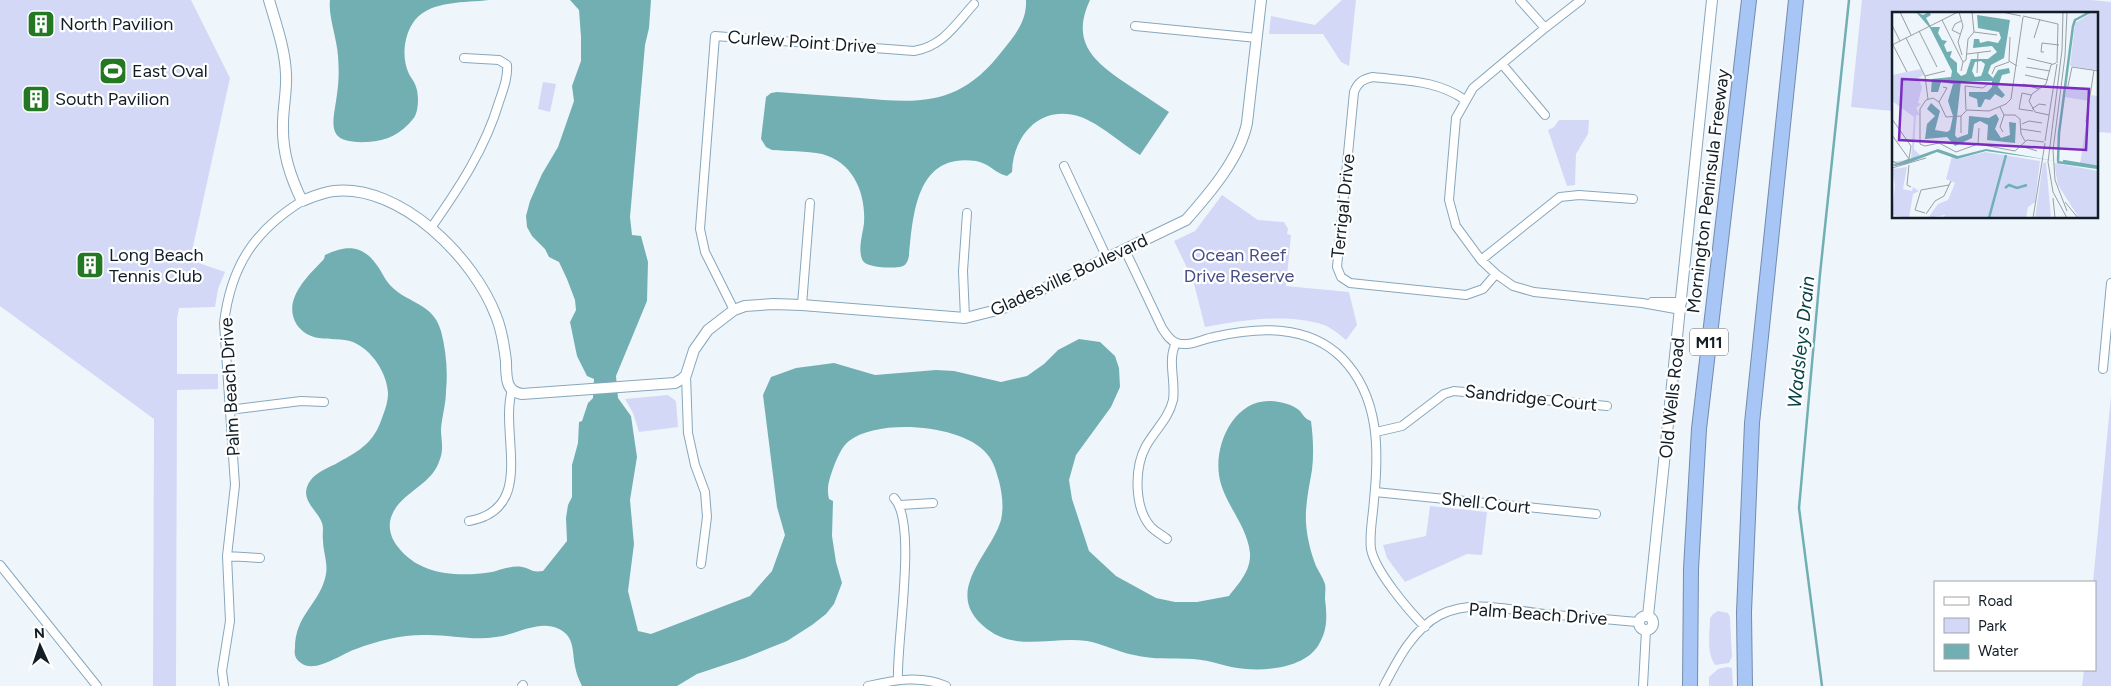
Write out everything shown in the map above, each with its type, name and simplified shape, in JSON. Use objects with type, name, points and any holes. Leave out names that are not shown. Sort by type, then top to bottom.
[{"type":"highway","name":"Mornington Peninsula Freeway","points":[[1690,686],[1691,569],[1699,429],[1749,0]]},
{"type":"highway","points":[[1744,686],[1744,603],[1752,423],[1796,0]]},
{"type":"street","points":[[269,0],[280,38],[286,72],[283,124],[284,152],[292,180],[302,201]]},
{"type":"street","name":"Gladesville Boulevard","points":[[686,375],[694,350],[700,339],[716,323],[734,310],[756,304],[802,305],[965,318],[1001,310],[1186,220],[1203,201],[1237,151],[1247,123],[1261,0]]},
{"type":"street","points":[[1520,0],[1544,28]]},
{"type":"street","points":[[1581,0],[1544,28],[1473,88],[1464,100],[1456,118],[1449,200],[1456,226],[1481,260],[1513,286],[1534,292],[1681,306]]},
{"type":"street","name":"Old Wells Road","points":[[1643,686],[1644,623],[1681,306],[1712,0]]},
{"type":"street","name":"Curlew Point Drive","points":[[734,310],[705,252],[700,229],[715,36],[914,51],[926,49],[942,40],[974,4]]},
{"type":"street","points":[[1135,26],[1257,38]]},
{"type":"street","points":[[431,228],[463,182],[479,153],[493,123],[508,76],[507,65],[499,60],[464,58]]},
{"type":"street","points":[[1502,64],[1544,115]]},
{"type":"street","name":"Terrigal Drive","points":[[1464,100],[1444,87],[1423,83],[1366,78],[1359,83],[1354,92],[1337,267],[1341,277],[1350,283],[1466,295],[1483,289],[1496,274]]},
{"type":"street","points":[[1064,166],[1107,258]]},
{"type":"street","name":"Palm Beach Drive","points":[[224,686],[222,671],[228,639],[230,612],[227,556],[235,485],[224,323],[232,280],[259,234],[282,213],[302,201],[334,191],[364,192],[397,206],[431,228],[470,269],[485,291],[496,316],[504,343],[508,384],[512,390]]},
{"type":"street","points":[[1481,260],[1560,197],[1579,195],[1633,199]]},
{"type":"street","points":[[802,305],[810,203]]},
{"type":"street","points":[[965,318],[962,271],[967,213]]},
{"type":"street","points":[[1125,250],[1162,328],[1168,338],[1176,343],[1186,344],[1232,333],[1255,330],[1293,332],[1312,338],[1330,348],[1353,371],[1370,405],[1376,432],[1378,466],[1371,536],[1374,557],[1392,587],[1425,627]]},
{"type":"street","points":[[2103,369],[2111,284]]},
{"type":"street","points":[[1167,539],[1151,527],[1146,518],[1141,507],[1138,479],[1144,449],[1152,435],[1161,426],[1172,401],[1175,385],[1171,359],[1176,343]]},
{"type":"street","points":[[469,521],[483,518],[496,511],[508,491],[512,444],[509,401],[512,390],[522,394],[675,383],[686,375]]},
{"type":"street","points":[[686,375],[688,433],[695,466],[705,492],[707,517],[701,564]]},
{"type":"street","name":"Sandridge Court","points":[[1376,432],[1402,426],[1444,394],[1454,391],[1607,406]]},
{"type":"street","points":[[230,410],[301,401],[324,402]]},
{"type":"street","name":"Shell Court","points":[[1375,492],[1596,514]]},
{"type":"street","points":[[894,498],[900,505],[905,546],[905,584],[898,680]]},
{"type":"street","points":[[900,505],[933,503]]},
{"type":"street","points":[[227,556],[260,558]]},
{"type":"street","points":[[0,565],[97,686]]},
{"type":"street","name":"Palm Beach Drive","points":[[1385,686],[1404,651],[1425,627],[1440,615],[1471,606],[1644,623]]},
{"type":"street","points":[[868,686],[898,680],[920,679],[946,686]]},
{"type":"green space","points":[[0,0],[191,0],[230,78],[190,260],[225,272],[218,289],[215,307],[179,308],[177,318],[177,374],[218,374],[218,389],[177,390],[176,686],[153,686],[154,419],[0,306]]},
{"type":"green space","points":[[1342,0],[1356,0],[1349,66],[1341,62],[1323,34],[1269,34],[1271,16],[1315,25]]},
{"type":"green space","points":[[1862,0],[2091,0],[2111,2],[2111,133],[2098,132],[2098,12],[1892,12],[1892,111],[1851,107]]},
{"type":"green space","points":[[543,82],[556,84],[550,112],[538,109]]},
{"type":"green space","points":[[1559,120],[1589,120],[1588,134],[1576,154],[1575,185],[1567,186],[1548,130],[1554,127]]},
{"type":"green space","name":"Ocean Reef Drive Reserve","points":[[1222,195],[1258,220],[1284,222],[1288,229],[1287,234],[1291,235],[1286,286],[1349,292],[1357,325],[1346,340],[1324,325],[1295,319],[1250,320],[1205,327],[1193,280],[1174,241],[1195,231]]},
{"type":"green space","points":[[668,395],[676,401],[678,427],[639,432],[633,413],[625,399]]},
{"type":"green space","points":[[2111,396],[2111,686],[2082,686],[2084,671],[2096,671],[2096,581],[2093,581]]},
{"type":"green space","points":[[1430,506],[1487,512],[1482,555],[1467,554],[1405,582],[1387,558],[1383,545],[1426,536]]},
{"type":"green space","points":[[1718,611],[1728,613],[1730,617],[1732,657],[1729,663],[1715,665],[1709,648],[1710,618]]},
{"type":"green space","points":[[1732,668],[1733,686],[1709,686],[1709,677],[1718,669]]},
{"type":"water","points":[[330,0],[489,0],[460,2],[440,6],[430,9],[415,20],[408,32],[404,53],[409,74],[417,90],[418,103],[415,116],[398,133],[387,138],[368,142],[354,142],[344,140],[334,130],[333,123],[339,66],[330,13]]},
{"type":"water","points":[[570,0],[651,0],[649,28],[645,45],[630,217],[632,235],[641,236],[648,262],[647,301],[616,376],[618,398],[631,416],[637,457],[630,500],[634,544],[628,591],[638,631],[651,634],[750,596],[772,571],[785,535],[777,507],[763,395],[771,377],[796,368],[834,363],[875,375],[936,370],[954,371],[1001,382],[1027,376],[1044,364],[1058,350],[1079,339],[1100,342],[1115,356],[1119,368],[1120,387],[1111,407],[1076,455],[1069,480],[1072,499],[1089,551],[1116,576],[1156,598],[1175,602],[1197,602],[1229,596],[1249,565],[1250,553],[1248,542],[1225,495],[1219,475],[1218,461],[1220,448],[1232,422],[1241,412],[1252,405],[1264,401],[1290,405],[1298,409],[1305,418],[1311,421],[1313,457],[1306,523],[1312,556],[1325,584],[1326,617],[1324,634],[1312,653],[1304,659],[1285,666],[1246,669],[1193,659],[1141,657],[1087,641],[1023,642],[999,636],[987,629],[974,615],[968,602],[968,588],[973,574],[996,533],[1002,515],[1001,490],[993,463],[987,454],[975,444],[959,436],[920,428],[899,427],[879,429],[862,434],[849,441],[842,449],[835,463],[829,482],[828,495],[829,499],[833,501],[832,536],[842,583],[834,604],[826,614],[787,641],[745,658],[697,674],[677,686],[582,686],[576,671],[572,645],[568,636],[551,626],[528,628],[504,636],[487,638],[432,635],[406,636],[364,646],[321,665],[307,666],[301,663],[295,654],[296,636],[303,617],[319,593],[326,574],[323,525],[307,499],[307,487],[316,475],[354,453],[371,439],[379,426],[388,396],[387,385],[381,370],[372,356],[360,346],[349,341],[312,337],[297,325],[293,316],[292,306],[295,297],[305,280],[324,259],[325,255],[352,248],[366,254],[378,266],[390,285],[423,307],[437,320],[441,331],[447,376],[441,429],[441,455],[431,475],[402,500],[392,515],[391,532],[393,540],[398,547],[407,557],[429,569],[454,574],[479,574],[515,567],[543,571],[567,541],[566,518],[568,505],[572,497],[572,465],[578,443],[579,422],[582,421],[588,403],[593,398],[594,379],[587,376],[577,356],[570,322],[576,310],[575,300],[567,279],[559,262],[549,257],[545,249],[532,236],[527,227],[526,216],[530,201],[542,174],[558,147],[574,101],[572,86],[581,61],[581,37],[579,10]]},
{"type":"water","points":[[1026,0],[1090,0],[1083,27],[1084,38],[1094,57],[1113,74],[1169,112],[1140,155],[1088,120],[1067,114],[1053,114],[1042,118],[1032,125],[1024,135],[1014,158],[1012,172],[1007,176],[976,161],[956,161],[941,166],[929,176],[921,190],[916,206],[909,256],[906,263],[903,266],[888,268],[866,263],[863,261],[860,252],[864,223],[863,201],[855,180],[842,164],[833,158],[822,154],[772,150],[766,147],[761,139],[766,97],[771,93],[777,92],[903,101],[939,97],[956,91],[972,82],[1012,39],[1025,15]]},
{"type":"waterway","name":"Wadsleys Drain","points":[[1822,686],[1799,508],[1820,274],[1849,0]]},
{"type":"place","name":"North Pavilion","points":[[41,24]]},
{"type":"place","name":"East Oval","points":[[113,71]]},
{"type":"place","name":"South Pavilion","points":[[36,99]]},
{"type":"place","name":"Long Beach Tennis Club","points":[[90,265]]}]
